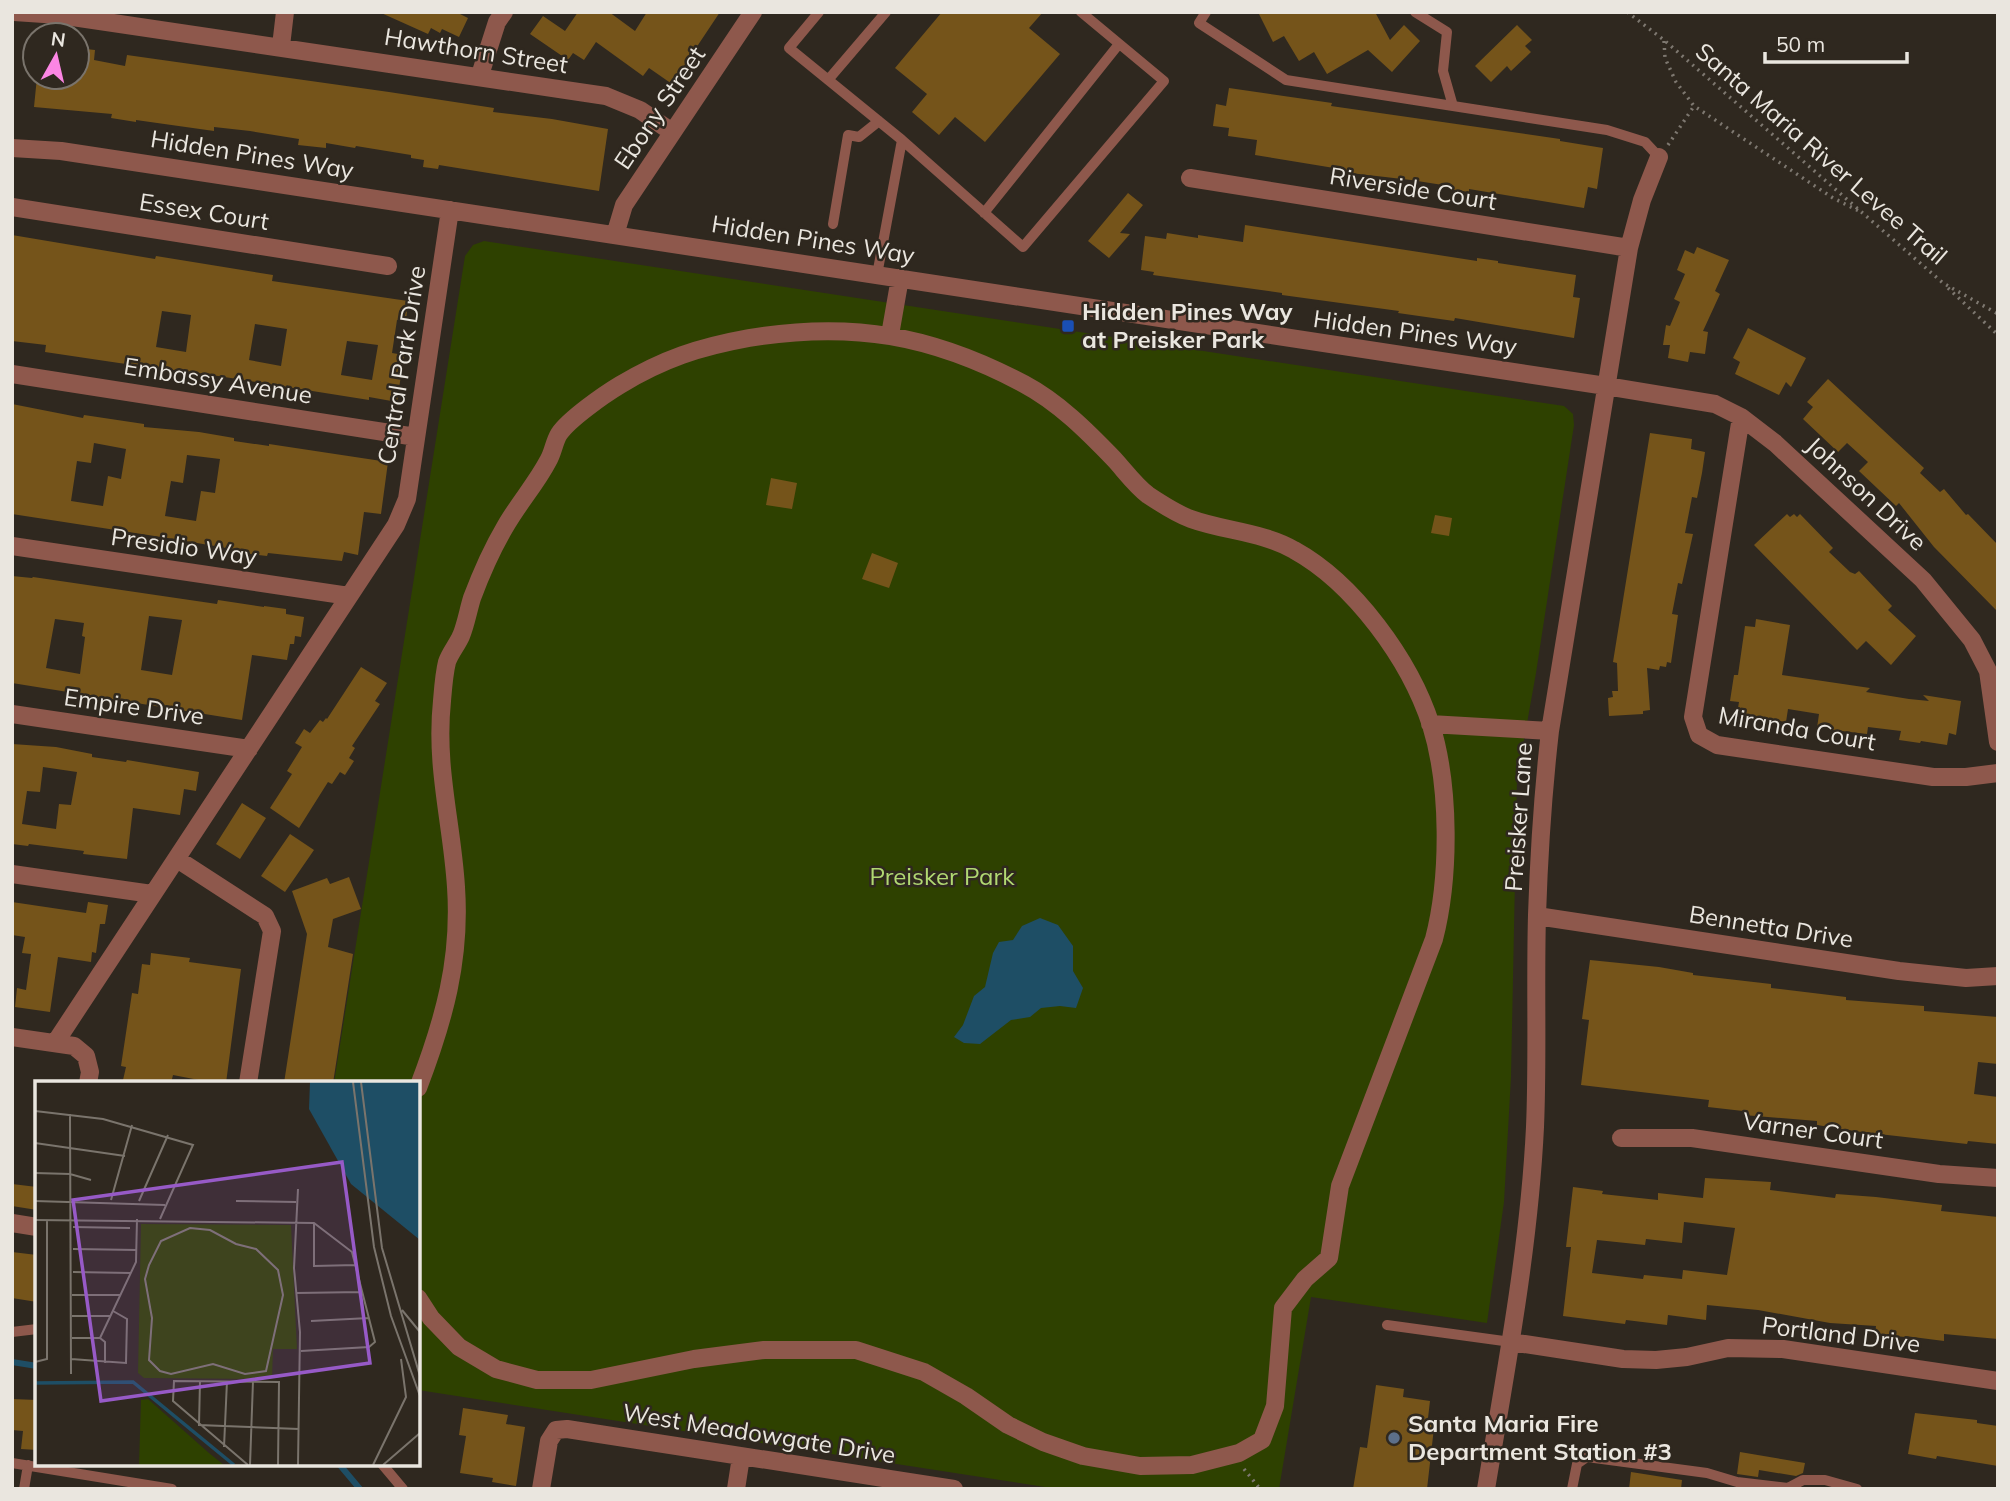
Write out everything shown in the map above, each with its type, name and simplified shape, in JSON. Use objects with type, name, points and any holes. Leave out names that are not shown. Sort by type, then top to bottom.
[{"type":"street","name":"Hawthorn Street","points":[[14,12],[59,15],[281,46],[606,96],[640,110],[672,132]]},
{"type":"street","points":[[281,46],[285,12]]},
{"type":"street","points":[[480,75],[497,22],[504,12]]},
{"type":"street","name":"Ebony Street","points":[[615,235],[624,205],[754,12]]},
{"type":"street","name":"Hidden Pines Way","points":[[12,148],[61,151],[1606,386]]},
{"type":"street","name":"Preisker Lane","points":[[1486,1489],[1511,1342],[1530,1202],[1535,1125],[1537,916],[1542,805],[1550,731],[1629,248],[1642,200],[1659,158]]},
{"type":"street","name":"Riverside Court","points":[[1190,178],[1629,248]]},
{"type":"street","name":"Essex Court","points":[[12,207],[387,266]]},
{"type":"street","name":"Central Park Drive","points":[[55,1043],[396,525],[407,499],[450,210]]},
{"type":"street","points":[[890,335],[900,278]]},
{"type":"street","points":[[420,1083],[441,1028],[456,950],[456,886],[442,787],[440,744],[448,659],[460,639],[474,594],[501,533],[548,462],[560,432],[606,394],[646,369],[704,346],[776,334],[861,331],[946,349],[1028,386],[1072,418],[1145,493],[1189,518],[1291,547],[1337,579],[1375,623],[1415,685],[1430,724],[1440,764],[1445,840],[1446,865],[1440,914],[1434,939],[1340,1186],[1329,1258],[1305,1279],[1283,1308],[1275,1406],[1262,1440],[1239,1453],[1192,1465],[1140,1466],[1083,1456],[1043,1442],[1008,1425],[924,1371],[856,1350],[764,1350],[694,1359],[591,1380],[537,1380],[496,1369],[459,1347],[431,1318],[420,1301]]},
{"type":"street","name":"Embassy Avenue","points":[[12,374],[416,437]]},
{"type":"street","name":"Johnson Drive","points":[[1606,386],[1715,404],[1741,417],[1775,443],[1923,580],[1972,640],[1988,671],[1998,742]]},
{"type":"street","name":"Miranda Court","points":[[1741,417],[1693,717],[1699,735],[1717,745],[1933,777],[1998,773]]},
{"type":"street","name":"Presidio Way","points":[[12,546],[349,596]]},
{"type":"street","name":"Empire Drive","points":[[12,714],[249,749]]},
{"type":"street","points":[[1430,724],[1550,731]]},
{"type":"street","points":[[177,859],[265,916],[272,931],[248,1081]]},
{"type":"street","points":[[12,874],[152,894]]},
{"type":"street","name":"Bennetta Drive","points":[[1537,916],[1899,971],[1966,978],[1998,976]]},
{"type":"street","points":[[12,1037],[74,1046],[86,1056],[90,1072],[88,1081]]},
{"type":"street","name":"Varner Court","points":[[1621,1138],[1692,1138],[1939,1174],[1998,1178]]},
{"type":"street","points":[[12,1223],[35,1227]]},
{"type":"street","name":"Portland Drive","points":[[1511,1342],[1623,1359],[1656,1360],[1687,1357],[1728,1348],[1757,1347],[1998,1381]]},
{"type":"street","name":"West Meadowgate Drive","points":[[541,1489],[549,1441],[556,1430],[566,1429],[946,1488]]},
{"type":"street","points":[[736,1489],[741,1457]]},
{"type":"lane","points":[[819,12],[789,48],[902,140],[1023,247],[1164,81],[1081,12]]},
{"type":"lane","points":[[828,80],[886,12]]},
{"type":"lane","points":[[1206,12],[1199,23],[1286,80],[1607,130],[1645,142],[1659,158]]},
{"type":"lane","points":[[1415,12],[1447,32],[1444,71],[1453,106]]},
{"type":"lane","points":[[984,213],[1119,44]]},
{"type":"lane","points":[[833,224],[848,135],[859,136],[878,121]]},
{"type":"lane","points":[[877,275],[902,140]]},
{"type":"lane","points":[[1388,1325],[1511,1342]]},
{"type":"lane","points":[[12,1332],[35,1329]]},
{"type":"lane","points":[[1573,1489],[1577,1464],[1587,1457],[1707,1473],[1727,1484],[1788,1489],[1803,1480],[1825,1480],[1857,1489]]},
{"type":"lane","points":[[12,1463],[172,1489]]},
{"type":"lane","points":[[24,1489],[28,1465]]},
{"type":"lane","points":[[384,1466],[403,1489]]},
{"type":"path","name":"Santa Maria River Levee Trail","points":[[1627,12],[1664,40],[1942,283],[1998,314]]},
{"type":"path","points":[[1664,40],[1665,58],[1676,82],[1695,106],[1833,198],[1864,214]]},
{"type":"path","points":[[1659,158],[1695,106]]},
{"type":"path","points":[[1942,283],[1998,335]]},
{"type":"path","points":[[1239,1453],[1244,1468],[1260,1489]]},
{"type":"green space","name":"Preisker Park","points":[[484,241],[1564,406],[1573,414],[1574,425],[1536,673],[1517,779],[1511,1077],[1504,1202],[1487,1323],[1311,1297],[1279,1489],[1058,1489],[420,1390],[420,1081],[334,1081],[465,256],[473,245]]},
{"type":"water","points":[[1040,918],[1058,925],[1073,946],[1073,971],[1083,988],[1076,1008],[1041,1008],[1030,1017],[1011,1020],[980,1044],[964,1043],[954,1037],[963,1025],[974,996],[985,987],[993,953],[999,942],[1013,940],[1022,926]]},
{"type":"building","points":[[379,12],[456,12],[468,18],[459,37],[442,29],[440,33],[431,28],[428,34]]},
{"type":"building","points":[[578,12],[609,12],[635,31],[647,12],[720,12],[672,84],[649,68],[643,76],[596,42],[584,60],[573,53],[568,60],[530,34],[543,16],[565,31]]},
{"type":"building","points":[[942,12],[1043,12],[1029,28],[1060,54],[985,142],[955,117],[939,135],[912,112],[927,94],[895,68]]},
{"type":"building","points":[[1258,12],[1375,12],[1390,40],[1404,25],[1420,41],[1392,72],[1368,50],[1327,74],[1314,52],[1299,61],[1284,36],[1273,42]]},
{"type":"building","points":[[1517,25],[1532,40],[1525,46],[1531,52],[1511,71],[1507,66],[1491,82],[1475,66]]},
{"type":"building","points":[[91,50],[95,50],[94,60],[125,66],[127,55],[494,108],[493,112],[608,129],[599,191],[439,165],[438,169],[423,167],[424,160],[411,158],[411,155],[356,146],[326,143],[326,148],[298,145],[299,139],[250,131],[214,127],[214,131],[111,118],[112,114],[34,107],[36,91],[91,91]]},
{"type":"building","points":[[1229,88],[1603,148],[1597,189],[1588,187],[1584,208],[1469,189],[1469,192],[1448,189],[1449,186],[1411,180],[1333,171],[1334,168],[1255,155],[1257,140],[1228,136],[1229,128],[1213,126],[1216,104],[1226,106]]},
{"type":"building","points":[[1128,193],[1143,205],[1120,233],[1130,234],[1109,258],[1088,241]]},
{"type":"building","points":[[1245,225],[1477,261],[1477,258],[1498,261],[1576,275],[1573,297],[1580,298],[1574,338],[1455,318],[1454,321],[1153,275],[1154,272],[1141,270],[1145,236],[1166,239],[1167,233],[1243,242]]},
{"type":"building","points":[[12,235],[273,275],[272,281],[408,301],[406,321],[397,320],[392,353],[404,355],[397,402],[45,352],[46,345],[12,341]],"holes":[[[162,311],[191,315],[186,352],[156,347]],[[255,324],[287,329],[281,366],[249,360]],[[347,341],[378,345],[372,380],[341,375]]]},
{"type":"building","points":[[1697,247],[1729,260],[1715,291],[1720,294],[1703,331],[1708,332],[1705,354],[1690,352],[1688,362],[1668,358],[1670,345],[1663,345],[1666,325],[1670,326],[1680,302],[1674,299],[1685,274],[1677,270],[1685,250],[1694,254]]},
{"type":"building","points":[[1748,328],[1806,358],[1791,387],[1786,382],[1779,395],[1735,374],[1740,362],[1733,358]]},
{"type":"building","points":[[1828,379],[1924,468],[1920,473],[1940,492],[1944,489],[1966,515],[1998,545],[1998,612],[1934,547],[1899,503],[1896,506],[1859,471],[1868,462],[1847,443],[1838,452],[1803,419],[1813,407],[1807,402]]},
{"type":"building","points":[[12,404],[83,418],[84,415],[144,424],[144,427],[234,438],[234,441],[388,462],[381,514],[364,512],[358,555],[344,552],[342,561],[225,551],[226,548],[12,514]],"holes":[[[94,443],[126,449],[121,479],[108,476],[103,506],[71,501],[77,461],[91,463]],[[187,455],[220,459],[215,493],[201,491],[196,521],[165,516],[171,481],[183,483]]]},
{"type":"building","points":[[1650,433],[1692,439],[1691,449],[1705,452],[1702,473],[1697,498],[1692,497],[1685,533],[1693,534],[1672,614],[1678,615],[1671,663],[1667,662],[1666,667],[1660,666],[1659,670],[1647,668],[1650,710],[1643,711],[1643,714],[1609,716],[1608,698],[1613,697],[1612,691],[1618,691],[1617,663],[1613,662]]},
{"type":"building","points":[[771,478],[797,483],[792,509],[766,505]]},
{"type":"building","points":[[1787,514],[1797,517],[1800,514],[1833,548],[1829,552],[1850,572],[1855,574],[1859,571],[1892,606],[1888,610],[1916,636],[1891,665],[1866,641],[1857,650],[1754,545]]},
{"type":"building","points":[[1435,515],[1452,518],[1449,536],[1431,533]]},
{"type":"building","points":[[872,553],[898,563],[889,588],[862,579]]},
{"type":"building","points":[[12,576],[217,604],[218,600],[286,609],[286,614],[304,617],[301,637],[295,636],[294,644],[290,644],[287,660],[252,655],[242,720],[12,683]],"holes":[[[149,616],[182,620],[172,675],[141,670]],[[55,619],[84,623],[80,674],[46,668]]]},
{"type":"building","points":[[1756,619],[1790,625],[1782,675],[1870,688],[1866,692],[1909,699],[1929,701],[1923,695],[1961,701],[1956,735],[1949,733],[1947,745],[1920,743],[1899,740],[1901,731],[1868,727],[1867,734],[1817,728],[1819,714],[1788,709],[1786,722],[1737,714],[1739,702],[1730,701],[1734,675],[1738,675],[1745,626],[1755,627]]},
{"type":"building","points":[[361,667],[387,683],[375,701],[380,704],[352,746],[355,748],[349,758],[354,761],[345,775],[340,772],[332,784],[328,782],[299,828],[270,808],[292,774],[287,771],[302,747],[295,743],[304,729],[310,733],[320,720],[323,722],[327,719]]},
{"type":"building","points":[[12,744],[56,747],[92,754],[92,757],[199,772],[196,791],[184,789],[180,815],[133,808],[127,859],[83,854],[84,851],[12,844]],"holes":[[[43,767],[77,772],[71,805],[59,804],[56,829],[22,824],[27,791],[40,792]]]},
{"type":"building","points":[[242,803],[266,818],[240,859],[216,844]]},
{"type":"building","points":[[290,834],[314,850],[285,892],[261,876]]},
{"type":"building","points":[[349,877],[361,909],[333,919],[328,947],[353,954],[333,1081],[284,1081],[307,934],[292,891],[327,878],[330,884]]},
{"type":"building","points":[[12,902],[86,913],[88,902],[108,905],[105,924],[100,924],[96,953],[92,952],[91,962],[58,957],[50,1012],[15,1007],[17,988],[26,990],[31,954],[22,953],[25,937],[12,935]]},
{"type":"building","points":[[151,953],[190,958],[189,962],[241,969],[226,1081],[204,1081],[173,1075],[172,1081],[123,1080],[126,1067],[121,1066],[132,993],[138,994],[142,964],[150,965]]},
{"type":"building","points":[[1590,960],[1659,967],[1693,975],[1771,984],[1771,988],[1846,997],[1846,1000],[1924,1006],[1924,1011],[1998,1017],[1998,1064],[1978,1062],[1974,1094],[1998,1097],[1998,1144],[1968,1141],[1967,1144],[1861,1132],[1817,1125],[1817,1121],[1743,1115],[1743,1111],[1708,1107],[1709,1100],[1581,1085],[1589,1020],[1582,1019]]},
{"type":"building","points":[[1705,1178],[1771,1182],[1770,1190],[1835,1198],[1836,1194],[1876,1197],[1942,1205],[1941,1211],[1998,1217],[1998,1339],[1944,1334],[1944,1341],[1875,1334],[1876,1326],[1830,1323],[1758,1310],[1707,1305],[1706,1320],[1668,1315],[1667,1325],[1626,1320],[1625,1324],[1563,1316],[1571,1247],[1566,1247],[1573,1187],[1603,1191],[1602,1194],[1658,1200],[1658,1193],[1703,1198]],"holes":[[[1684,1222],[1735,1228],[1727,1275],[1683,1270],[1682,1279],[1644,1275],[1643,1279],[1592,1273],[1597,1240],[1645,1245],[1646,1239],[1682,1243]]]},
{"type":"building","points":[[12,1184],[35,1187],[35,1210],[12,1206]]},
{"type":"building","points":[[12,1252],[35,1255],[35,1302],[12,1298]]},
{"type":"building","points":[[1376,1385],[1404,1389],[1403,1397],[1430,1401],[1428,1418],[1435,1419],[1427,1489],[1353,1489],[1360,1447],[1367,1448]]},
{"type":"building","points":[[12,1399],[35,1400],[35,1450],[21,1449],[23,1431],[12,1430]]},
{"type":"building","points":[[463,1408],[508,1415],[506,1424],[525,1427],[516,1486],[492,1482],[493,1478],[460,1473],[466,1436],[459,1435]]},
{"type":"building","points":[[1915,1413],[1977,1420],[1977,1423],[1998,1426],[1998,1466],[1908,1454]]},
{"type":"building","points":[[1740,1452],[1805,1463],[1803,1473],[1796,1476],[1759,1470],[1758,1477],[1737,1474]]},
{"type":"building","points":[[1631,1472],[1682,1480],[1681,1489],[1629,1489]]},
{"type":"waterway","points":[[12,1362],[35,1366]]},
{"type":"waterway","points":[[341,1466],[360,1489]]},
{"type":"place","name":"Hidden Pines Way at Preisker Park","points":[[1068,326]]},
{"type":"place","name":"Santa Maria Fire Department Station #3","points":[[1394,1438]]}]
